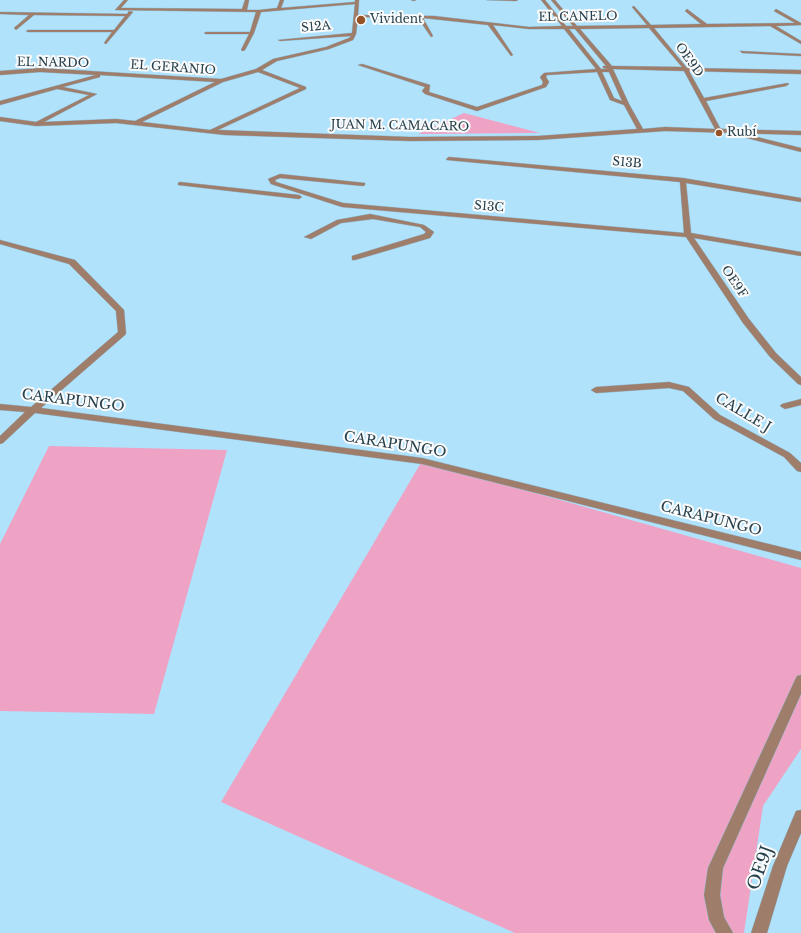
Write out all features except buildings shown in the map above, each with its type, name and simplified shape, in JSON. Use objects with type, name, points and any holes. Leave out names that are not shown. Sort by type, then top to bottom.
[{"type":"street","points":[[126,0],[117,9],[118,10],[259,12],[357,1],[354,34]]},
{"type":"street","points":[[244,12],[246,0]]},
{"type":"street","points":[[278,10],[282,0]]},
{"type":"street","points":[[489,0],[516,0]]},
{"type":"street","points":[[543,0],[598,69],[612,98],[626,104]]},
{"type":"street","points":[[554,0],[611,69],[626,104],[640,130]]},
{"type":"street","name":"OE9D","points":[[634,7],[685,68],[718,130]]},
{"type":"street","points":[[106,43],[133,10]]},
{"type":"street","points":[[687,10],[705,25]]},
{"type":"street","points":[[776,10],[801,24]]},
{"type":"street","points":[[243,50],[252,33],[259,12]]},
{"type":"street","points":[[1,14],[129,15]]},
{"type":"street","points":[[16,29],[32,14]]},
{"type":"street","points":[[87,20],[92,14]]},
{"type":"street","name":"EL CANELO","points":[[356,16],[420,17],[529,28],[801,24]]},
{"type":"street","points":[[420,17],[431,36]]},
{"type":"street","points":[[490,24],[511,54]]},
{"type":"street","points":[[770,24],[801,43]]},
{"type":"street","points":[[28,31],[116,31]]},
{"type":"street","points":[[206,33],[252,33]]},
{"type":"street","name":"S12A","points":[[280,40],[354,34]]},
{"type":"street","name":"EL GERANIO","points":[[107,74],[221,81],[258,70],[275,60],[341,44],[351,39],[354,34]]},
{"type":"street","points":[[742,52],[801,55]]},
{"type":"street","points":[[360,65],[428,86],[425,91],[427,93],[477,109],[544,86],[546,82],[543,77],[546,74],[598,69],[685,68],[801,72]]},
{"type":"street","name":"EL NARDO","points":[[0,73],[40,70],[107,74]]},
{"type":"street","points":[[212,131],[304,88],[258,70]]},
{"type":"street","points":[[0,103],[107,74]]},
{"type":"street","points":[[136,123],[221,81]]},
{"type":"street","points":[[703,100],[786,84]]},
{"type":"street","points":[[36,124],[94,94],[56,87]]},
{"type":"street","name":"JUAN M. CAMACARO","points":[[0,118],[36,124],[109,121],[212,131],[425,139],[545,137],[603,134],[640,130],[718,130],[801,134]]},
{"type":"street","points":[[718,130],[801,150]]},
{"type":"street","name":"S13B","points":[[449,160],[683,180],[801,200]]},
{"type":"street","name":"S13C","points":[[363,184],[280,176],[271,180],[273,182],[342,205],[688,236],[801,254]]},
{"type":"street","name":"OE9F","points":[[683,180],[688,236],[746,321],[773,355],[801,382]]},
{"type":"street","points":[[180,184],[290,195],[342,205]]},
{"type":"street","points":[[308,237],[339,221],[370,216],[423,212]]},
{"type":"street","points":[[355,258],[427,236],[430,232],[422,226],[370,216]]},
{"type":"street","points":[[0,242],[72,262],[120,310],[122,333],[33,410],[0,441]]},
{"type":"street","name":"CALLE J","points":[[596,390],[669,385],[686,389],[718,417],[787,455],[801,469]]},
{"type":"street","points":[[784,406],[801,402]]},
{"type":"street","name":"CARAPUNGO","points":[[0,407],[33,410],[422,461],[801,556]]},
{"type":"street","points":[[725,933],[717,920],[712,895],[716,868],[801,680]]},
{"type":"street","name":"OE9J","points":[[759,933],[780,866],[801,816]]},
{"type":"shaded area","points":[[464,113],[540,133],[418,134]]},
{"type":"shaded area","points":[[49,446],[227,450],[154,714],[0,711],[0,544]]},
{"type":"shaded area","points":[[422,461],[801,568],[801,749],[763,806],[744,933],[515,933],[221,802]]},
{"type":"place","name":"Vivident","points":[[361,20]]},
{"type":"place","name":"Rubí","points":[[719,133]]}]
